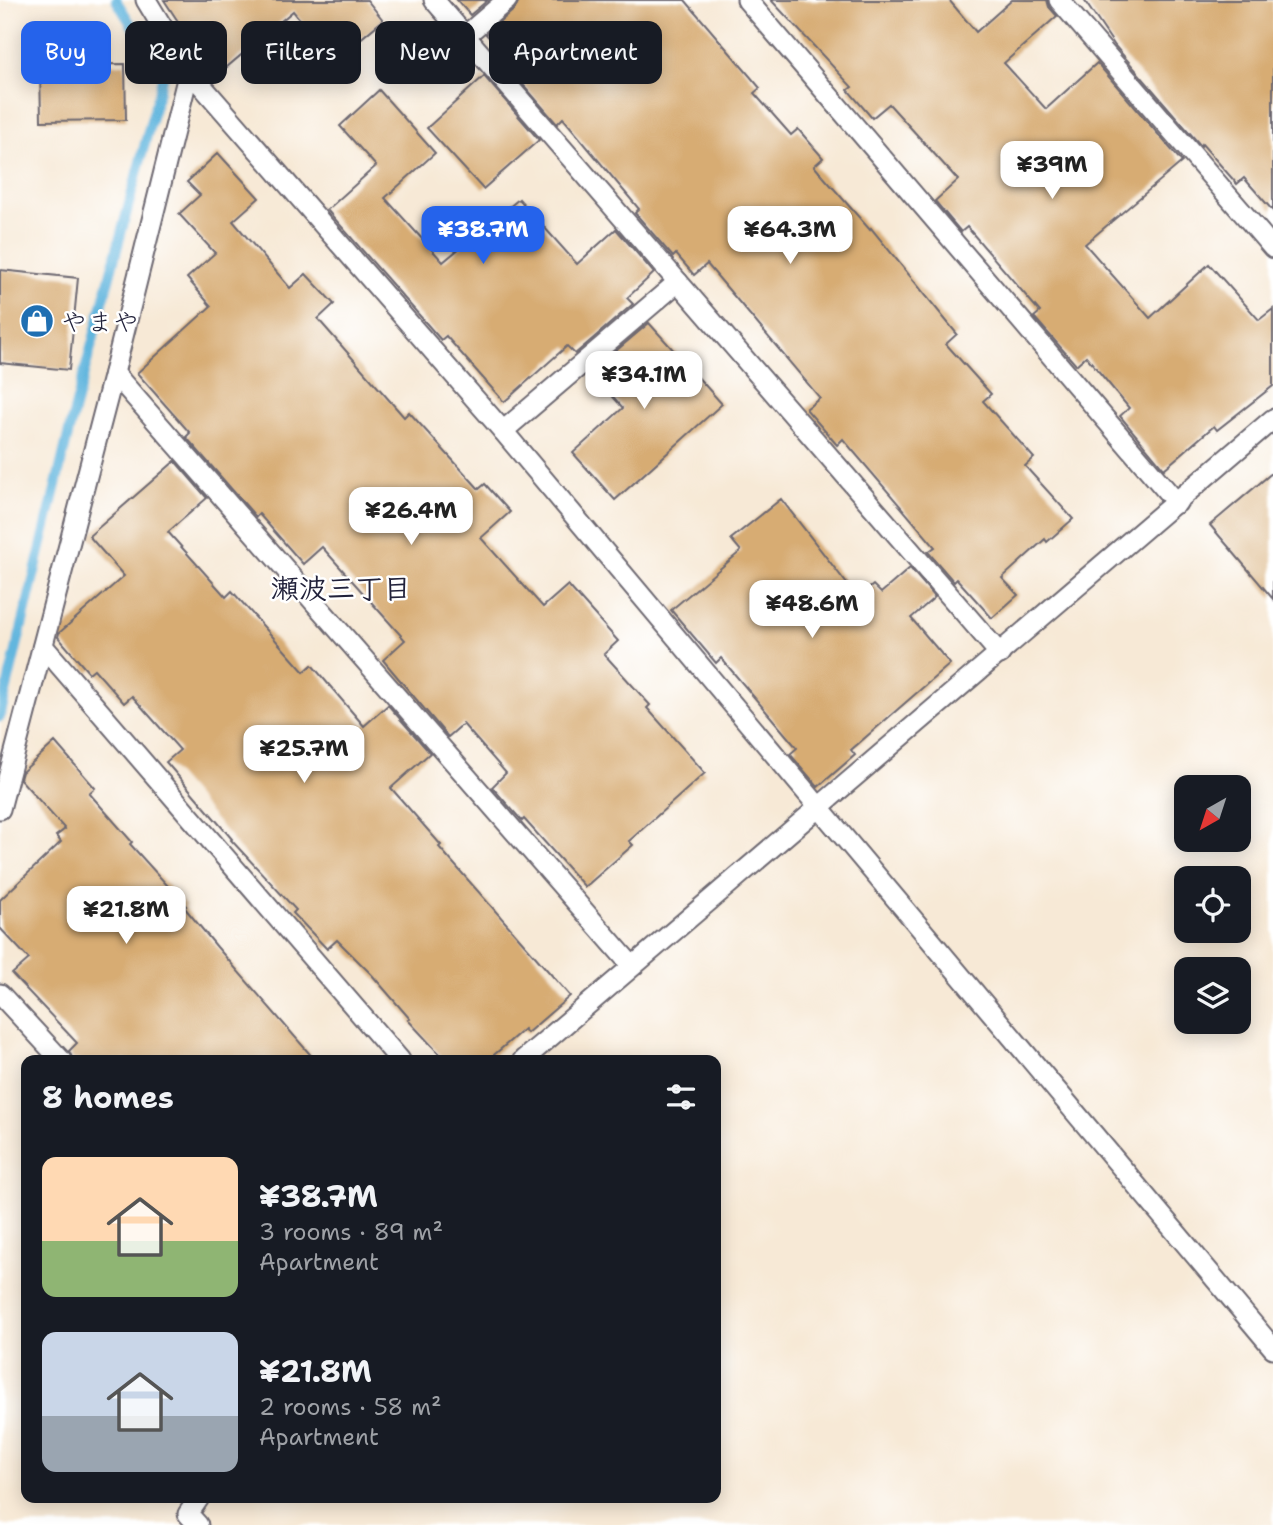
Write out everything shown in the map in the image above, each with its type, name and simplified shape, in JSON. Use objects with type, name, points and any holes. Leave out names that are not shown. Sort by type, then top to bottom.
[{"type":"lane","points":[[146,0],[159,21]]},
{"type":"lane","points":[[434,0],[452,21]]},
{"type":"lane","points":[[475,27],[507,0]]},
{"type":"lane","points":[[747,0],[1177,503]]},
{"type":"lane","points":[[1059,0],[1273,248]]},
{"type":"lane","points":[[475,48],[999,654]]},
{"type":"lane","points":[[0,809],[114,373],[186,84]]},
{"type":"lane","points":[[200,84],[503,431],[1273,1348]]},
{"type":"lane","points":[[503,431],[678,282]]},
{"type":"lane","points":[[114,373],[632,966]]},
{"type":"lane","points":[[529,1055],[1273,419]]},
{"type":"lane","points":[[43,646],[396,1055]]},
{"type":"lane","points":[[0,994],[56,1055]]},
{"type":"building","points":[[164,0],[367,0],[383,20],[375,21],[375,27],[361,38],[361,21],[301,21],[293,11],[281,21],[241,21],[241,55],[227,67],[227,21],[178,21]]},
{"type":"building","points":[[457,0],[488,0],[470,15]]},
{"type":"building","points":[[519,0],[685,0],[760,88],[754,93],[791,135],[798,129],[823,158],[814,166],[870,230],[871,228],[957,334],[946,344],[991,394],[983,401],[1034,458],[1025,466],[1073,519],[1047,542],[1045,539],[1002,578],[1018,595],[992,618],[957,579],[954,582],[928,552],[935,547],[843,439],[837,445],[806,409],[820,398],[707,264],[694,275],[676,254],[673,257],[635,213],[639,209],[563,118],[557,124],[523,84],[662,84],[662,21],[501,21],[515,9]]},
{"type":"building","points":[[771,0],[949,0],[976,32],[1012,0],[1047,0],[1057,16],[1004,63],[1046,109],[1097,63],[1182,162],[1085,244],[1150,318],[1209,264],[1259,320],[1273,309],[1273,386],[1217,430],[1214,426],[1164,469],[1120,416],[1129,408],[1086,356],[1076,365],[1034,317],[1040,312],[967,227],[961,232],[935,201],[958,180],[889,104],[872,118],[848,90],[852,87]]},
{"type":"building","points":[[1084,0],[1273,0],[1273,211],[1244,178],[1237,184],[1202,144],[1201,146],[1115,46]]},
{"type":"building","points":[[111,64],[125,64],[126,120],[41,121],[40,84],[111,84]]},
{"type":"building","points":[[484,76],[539,140],[483,189],[427,128]]},
{"type":"building","points":[[379,90],[435,153],[385,198],[443,262],[519,199],[577,264],[616,229],[654,273],[627,298],[633,304],[575,354],[567,346],[504,402],[446,336],[441,340],[327,210],[376,166],[340,126]]},
{"type":"building","points":[[218,153],[259,198],[233,221],[290,288],[306,274],[334,304],[318,319],[404,417],[409,412],[479,489],[485,484],[510,512],[481,538],[543,607],[568,585],[618,641],[604,654],[650,705],[647,708],[705,773],[629,841],[633,845],[585,887],[492,787],[506,773],[463,724],[448,737],[383,660],[405,640],[322,547],[303,564],[259,514],[256,517],[186,437],[190,433],[137,373],[211,306],[187,278],[215,253],[179,214],[200,195],[187,182]]},
{"type":"building","name":"やまや","points":[[0,270],[78,278],[69,370],[0,363]]},
{"type":"building","points":[[649,323],[722,404],[615,500],[573,453],[623,408],[591,372]]},
{"type":"building","points":[[175,461],[207,498],[168,532],[226,597],[232,591],[304,672],[312,665],[364,726],[388,705],[430,753],[391,788],[441,845],[439,847],[570,996],[527,1033],[524,1029],[494,1055],[440,1055],[372,975],[337,940],[327,949],[293,913],[296,910],[231,840],[166,762],[180,750],[132,696],[124,703],[94,669],[89,673],[58,637],[59,633],[124,576],[89,536]]},
{"type":"building","points":[[1273,472],[1273,599],[1210,525]]},
{"type":"building","points":[[781,499],[858,598],[873,585],[881,593],[910,568],[935,597],[911,618],[950,664],[851,750],[855,755],[818,787],[790,754],[797,748],[721,658],[716,663],[671,610],[741,551],[731,539]]},
{"type":"building","points":[[55,742],[95,788],[89,793],[132,842],[130,844],[186,906],[184,907],[217,947],[311,1055],[71,1055],[69,1051],[77,1043],[12,974],[29,959],[0,928],[0,900],[61,842],[56,836],[65,829],[20,779],[22,772]]},
{"type":"waterway","points":[[0,717],[70,427],[163,75],[116,0]]},
{"type":"place","name":"やまや","points":[[37,321]]},
{"type":"district","name":"瀬波三丁目","points":[[341,588]]}]
